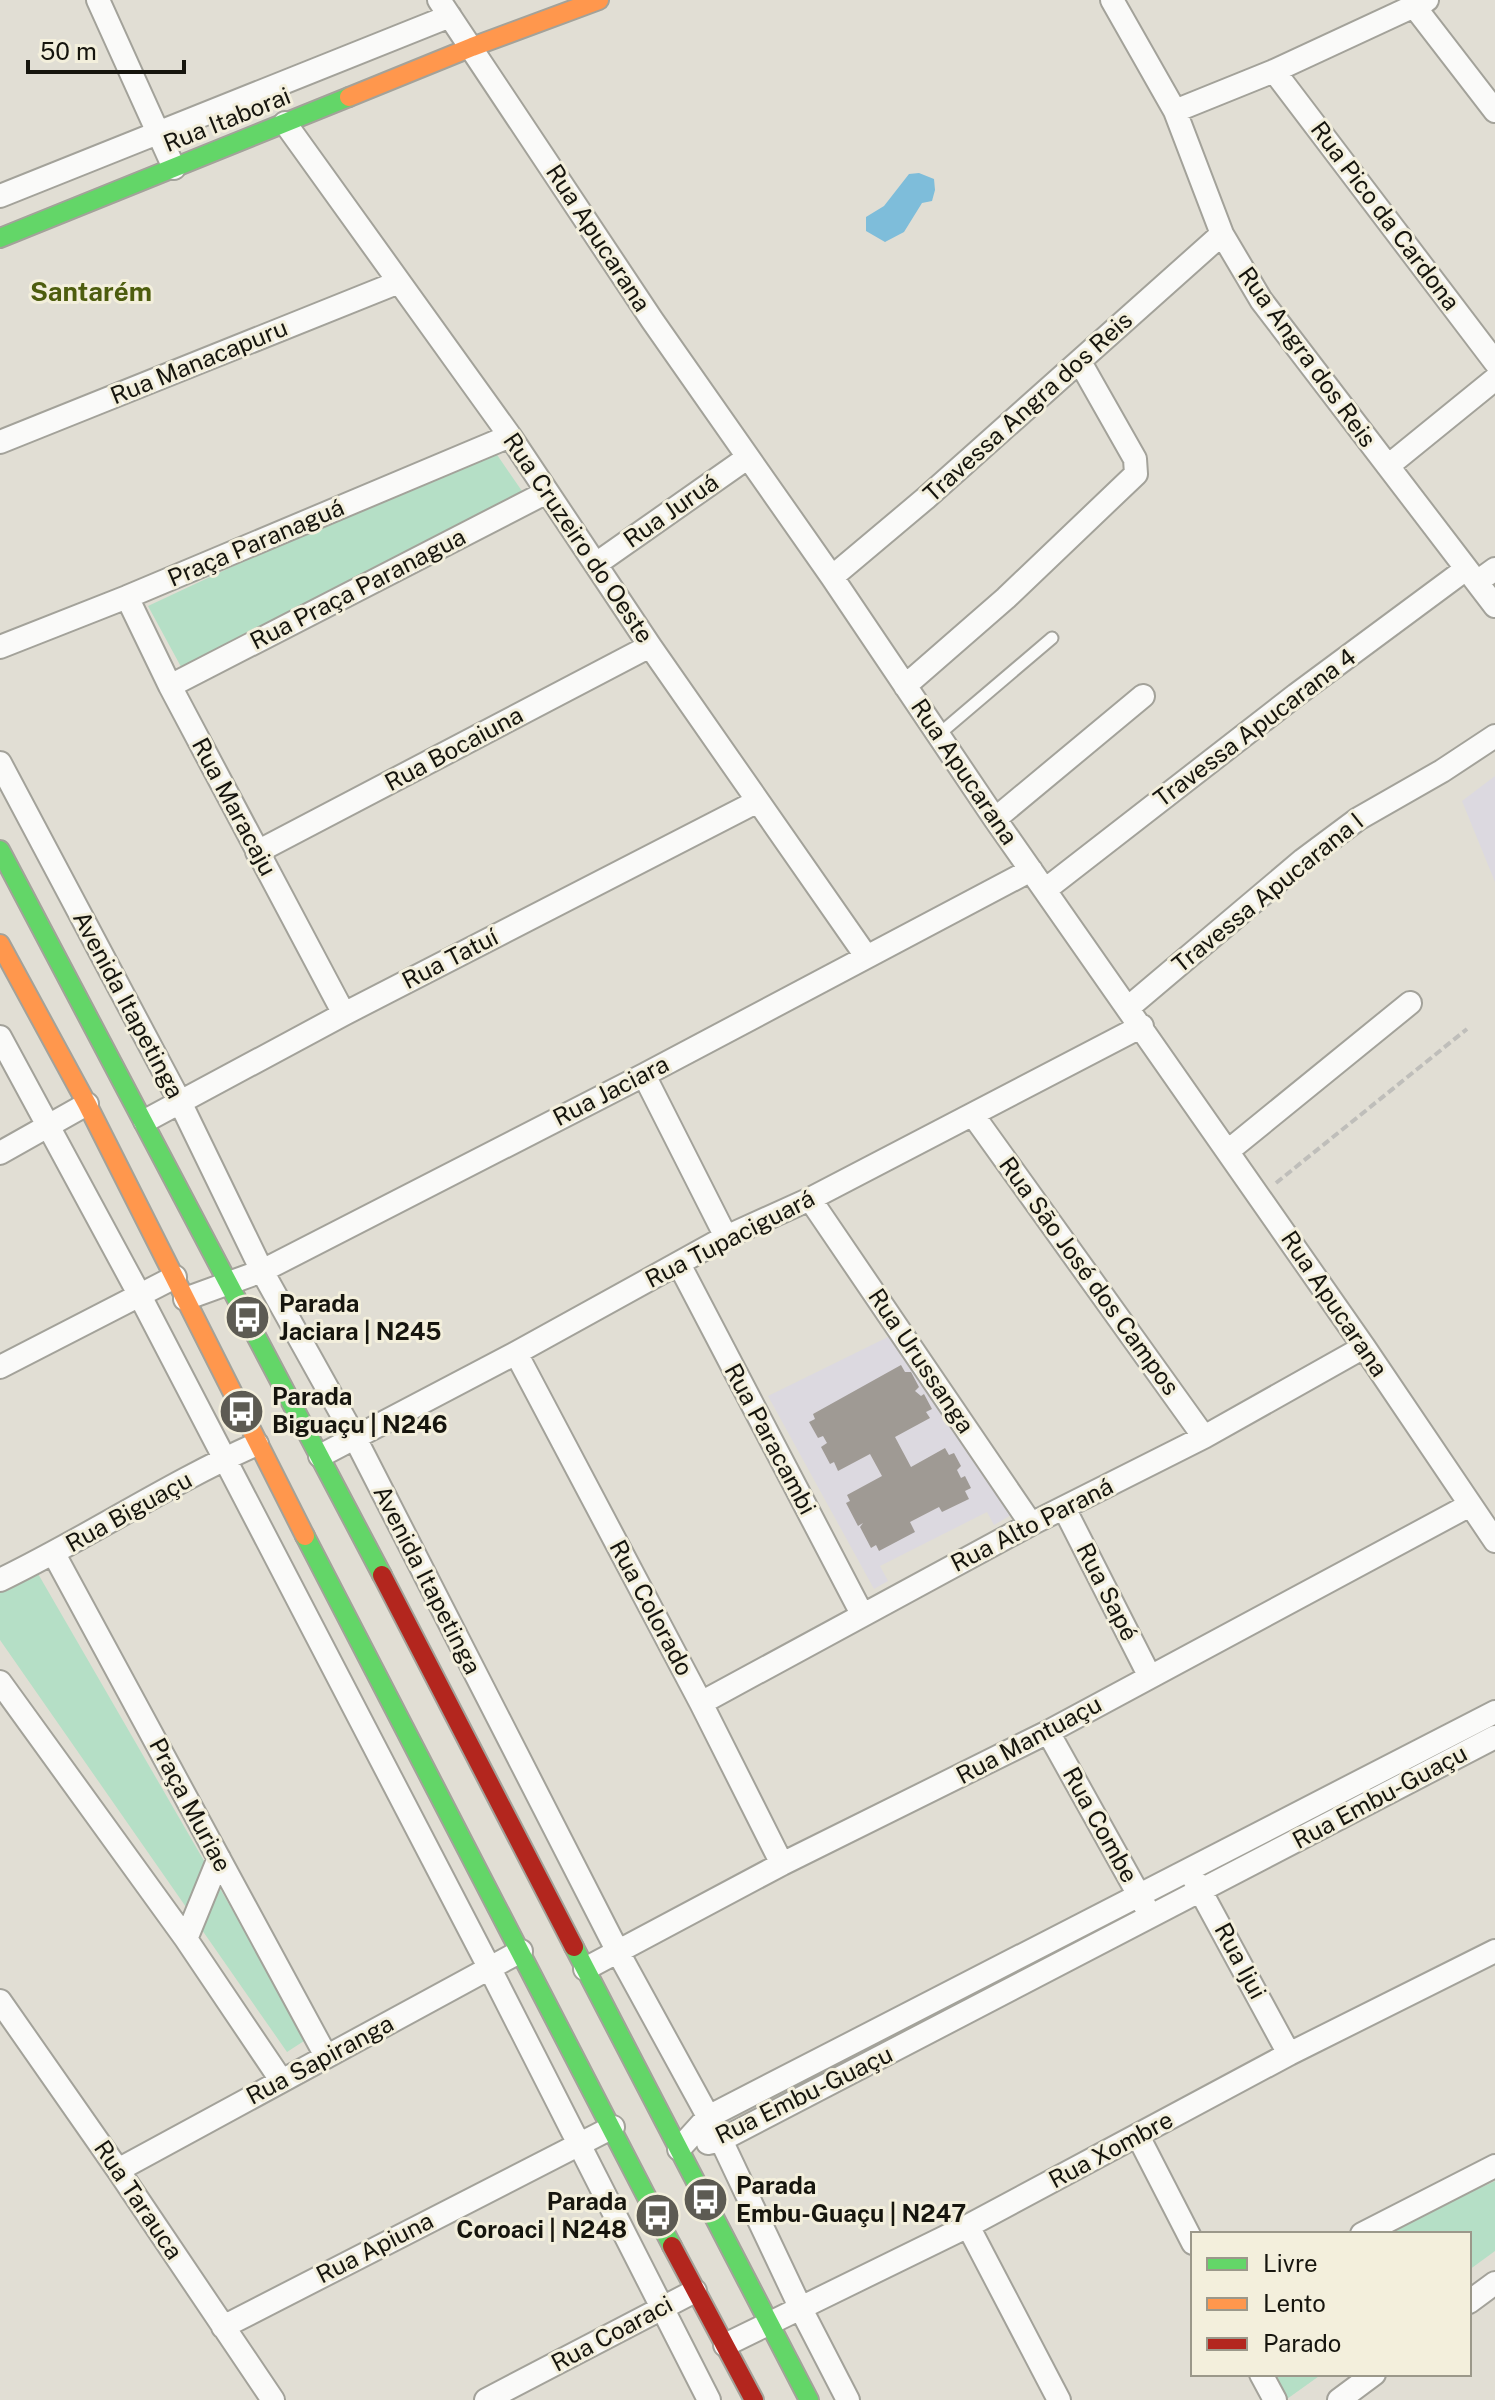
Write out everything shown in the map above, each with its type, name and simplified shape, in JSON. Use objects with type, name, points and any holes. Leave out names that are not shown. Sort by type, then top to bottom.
[{"type":"main road","name":"Rua Itaborai","points":[[0,238],[472,47],[599,0]]},
{"type":"main road","name":"Avenida Itapetinga","points":[[0,850],[320,1456],[488,1794],[585,1969],[809,2400]]},
{"type":"main road","points":[[0,944],[87,1104],[257,1444],[455,1812],[521,1951],[613,2127],[646,2166],[695,2291],[754,2400]]},
{"type":"main road","points":[[646,2166],[679,2149]]},
{"type":"street","points":[[98,0],[174,168]]},
{"type":"street","name":"Rua Angra dos Reis","points":[[1112,0],[1175,111],[1222,234],[1261,300],[1388,466],[1479,573],[1495,606]]},
{"type":"street","points":[[1175,111],[1274,71],[1420,3],[1495,111]]},
{"type":"street","points":[[0,196],[445,8]]},
{"type":"street","name":"Rua Apucarana","points":[[445,8],[652,320],[832,577],[995,819],[1260,1196],[1495,1541]]},
{"type":"street","name":"Rua Pico da Cardona","points":[[1274,71],[1495,362]]},
{"type":"street","name":"Rua Cruzeiro do Oeste","points":[[285,123],[510,436],[650,646],[866,956]]},
{"type":"street","name":"Travessa Angra dos Reis","points":[[832,577],[926,498],[1222,234]]},
{"type":"street","name":"Rua Manacapuru","points":[[0,442],[399,282]]},
{"type":"street","points":[[905,686],[1006,598],[1134,479],[1137,470],[1135,459],[1080,362]]},
{"type":"street","points":[[1388,466],[1495,379]]},
{"type":"street","name":"Praça Paranaguá","points":[[0,647],[510,436]]},
{"type":"street","name":"Rua Juruá","points":[[596,564],[747,458]]},
{"type":"street","name":"Rua Praça Paranagua","points":[[170,686],[547,492]]},
{"type":"street","name":"Travessa Apucarana 4","points":[[1045,890],[1284,704],[1479,573]]},
{"type":"street","name":"Rua Maracaju","points":[[127,597],[170,686],[344,1014]]},
{"type":"street","name":"Rua Bocaiuna","points":[[257,852],[650,646]]},
{"type":"street","points":[[995,819],[1143,696]]},
{"type":"street","name":"Travessa Apucarana I","points":[[1129,1007],[1336,835],[1495,736]]},
{"type":"street","name":"Avenida Itapetinga","points":[[0,763],[180,1102],[262,1271],[355,1438],[618,1952],[721,2140],[848,2400]]},
{"type":"street","name":"Rua Tatuí","points":[[145,1121],[344,1014],[758,801]]},
{"type":"street","name":"Rua Jaciara","points":[[185,1299],[262,1271],[644,1075],[1031,870]]},
{"type":"street","points":[[1228,1151],[1410,1003]]},
{"type":"street","name":"Rua Tupaciguará","points":[[320,1456],[726,1237],[810,1199],[1142,1026]]},
{"type":"street","points":[[0,1037],[139,1294],[490,1969],[709,2400]]},
{"type":"street","points":[[644,1075],[726,1237]]},
{"type":"street","points":[[0,1153],[87,1104]]},
{"type":"street","name":"Rua São José dos Campos","points":[[973,1115],[1204,1437]]},
{"type":"street","name":"Rua Urussanga","points":[[810,1199],[1031,1524]]},
{"type":"street","name":"Rua Paracambi","points":[[679,1264],[862,1614]]},
{"type":"street","points":[[0,1367],[175,1277]]},
{"type":"street","name":"Rua Alto Paraná","points":[[701,1703],[1031,1524],[1204,1437],[1364,1347]]},
{"type":"street","name":"Rua Colorado","points":[[516,1353],[701,1703],[782,1864]]},
{"type":"street","name":"Rua Biguaçu","points":[[0,1580],[257,1444]]},
{"type":"street","name":"Rua Mantuaçu","points":[[585,1969],[782,1864],[1048,1732],[1470,1505]]},
{"type":"street","name":"Rua Sapé","points":[[1064,1508],[1149,1675]]},
{"type":"street","name":"Praça Muriae","points":[[54,1554],[326,2056]]},
{"type":"street","points":[[0,1682],[186,1939],[281,2080]]},
{"type":"street","name":"Rua Embu-Guaçu","points":[[679,2149],[708,2117],[1495,1712]]},
{"type":"street","name":"Rua Combe","points":[[1048,1732],[1152,1917]]},
{"type":"street","name":"Rua Embu-Guaçu","points":[[679,2149],[721,2140],[1495,1737]]},
{"type":"street","points":[[186,1939],[219,1858]]},
{"type":"street","name":"Rua Ijui","points":[[1189,1870],[1289,2054]]},
{"type":"street","name":"Rua Sapiranga","points":[[118,2170],[521,1951]]},
{"type":"street","name":"Rua Xombre","points":[[725,2345],[968,2226],[1289,2054],[1495,1951]]},
{"type":"street","name":"Rua Tarauca","points":[[0,2001],[8,2029],[118,2170],[273,2400]]},
{"type":"street","name":"Rua Apiuna","points":[[223,2327],[613,2127]]},
{"type":"street","points":[[1138,2136],[1191,2239]]},
{"type":"street","points":[[1366,2232],[1495,2166]]},
{"type":"street","points":[[968,2226],[1059,2400]]},
{"type":"street","points":[[1471,2301],[1495,2283]]},
{"type":"street","name":"Rua Coaraci","points":[[486,2400],[695,2291]]},
{"type":"street","points":[[1262,2376],[1275,2400]]},
{"type":"street","points":[[1339,2400],[1371,2376]]},
{"type":"lane","points":[[938,735],[1052,638]]},
{"type":"path","points":[[1260,1196],[1467,1029]]},
{"type":"shaded area","points":[[1495,776],[1495,882],[1462,801]]},
{"type":"shaded area","points":[[894,1334],[1013,1514],[994,1525],[987,1512],[880,1566],[888,1581],[874,1589],[768,1396]]},
{"type":"green space","points":[[491,446],[524,494],[186,676],[148,606]]},
{"type":"green space","points":[[37,1572],[307,2039],[287,2052],[0,1640],[0,1590]]},
{"type":"green space","points":[[1495,2181],[1495,2251],[1471,2269],[1471,2232],[1385,2232]]},
{"type":"green space","points":[[1276,2376],[1319,2376],[1287,2399]]},
{"type":"water","points":[[919,173],[934,179],[935,190],[932,201],[922,203],[904,232],[885,242],[866,231],[866,217],[884,206],[909,174]]},
{"type":"building","points":[[901,1365],[905,1372],[911,1372],[919,1387],[915,1391],[921,1396],[924,1394],[932,1409],[926,1412],[930,1418],[895,1437],[911,1467],[945,1448],[949,1455],[954,1453],[961,1466],[957,1470],[961,1478],[965,1476],[971,1488],[965,1491],[969,1499],[942,1512],[939,1507],[910,1522],[915,1532],[879,1551],[876,1545],[871,1548],[860,1527],[863,1523],[858,1526],[846,1503],[850,1501],[847,1495],[882,1476],[870,1454],[838,1471],[834,1462],[830,1464],[821,1447],[827,1443],[823,1436],[818,1438],[809,1422],[815,1419],[813,1414]]},
{"type":"traffic: fast","points":[[0,238],[349,97]]},
{"type":"traffic: fast","points":[[0,850],[382,1575]]},
{"type":"traffic: fast","points":[[305,1536],[672,2246]]},
{"type":"traffic: fast","points":[[574,1947],[809,2400]]},
{"type":"traffic: slow","points":[[349,97],[599,0]]},
{"type":"traffic: slow","points":[[0,944],[87,1104],[305,1536]]},
{"type":"traffic: jam","points":[[382,1575],[574,1947]]},
{"type":"traffic: jam","points":[[672,2246],[754,2400]]},
{"type":"place","name":"Parada Jaciara | N245","points":[[248,1318]]},
{"type":"place","name":"Parada Biguaçu | N246","points":[[241,1411]]},
{"type":"place","name":"Parada Embu-Guaçu | N247","points":[[705,2200]]},
{"type":"place","name":"Parada Coroaci | N248","points":[[658,2216]]},
{"type":"district","name":"Santarém","points":[[91,292]]}]
